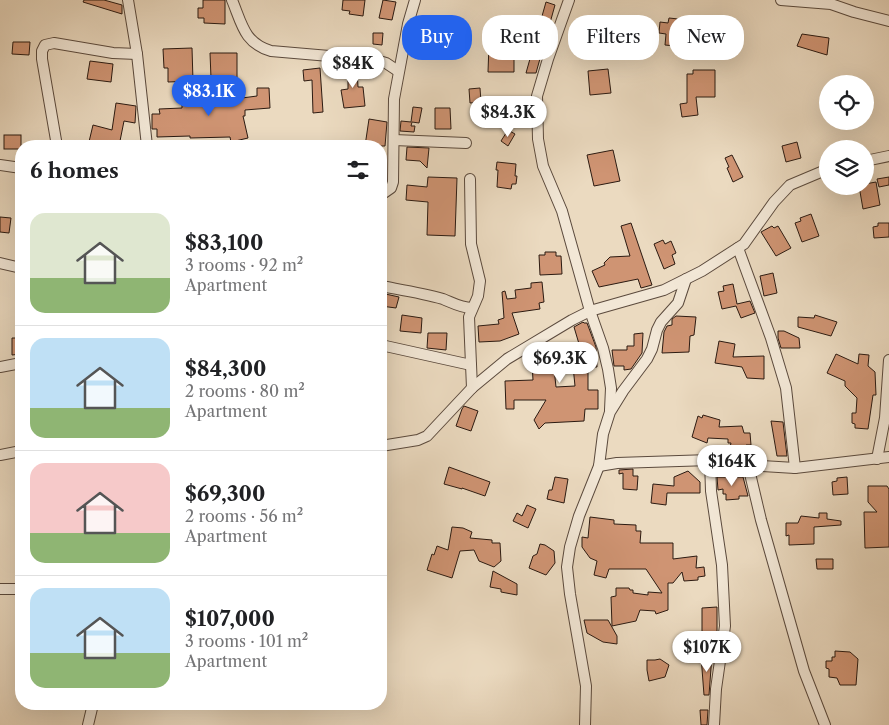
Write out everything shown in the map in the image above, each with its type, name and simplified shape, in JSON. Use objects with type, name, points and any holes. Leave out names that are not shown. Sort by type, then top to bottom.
[{"type":"street","points":[[128,0],[137,54],[146,140]]},
{"type":"street","points":[[232,0],[250,40],[258,47],[271,51],[354,60],[376,60],[386,63],[398,71]]},
{"type":"street","points":[[387,192],[393,185],[394,99],[398,71],[415,0]]},
{"type":"street","points":[[569,0],[537,96],[538,139],[543,166],[562,211],[608,369],[611,388],[610,412]]},
{"type":"street","points":[[781,0],[787,2],[831,4],[889,21]]},
{"type":"street","points":[[55,140],[42,59],[42,52],[45,46],[54,43],[113,53],[137,54]]},
{"type":"street","points":[[394,140],[466,143]]},
{"type":"street","points":[[874,159],[889,156]]},
{"type":"street","points":[[0,165],[15,167]]},
{"type":"street","points":[[387,445],[418,440],[428,436],[472,388],[507,359],[572,320],[590,311],[664,290],[738,248],[748,239],[774,202],[786,189],[796,182],[819,173]]},
{"type":"street","points":[[470,179],[471,244],[480,281],[478,296],[469,317],[472,388]]},
{"type":"street","points":[[738,248],[771,338],[786,388],[795,468]]},
{"type":"street","points":[[0,263],[15,267]]},
{"type":"street","points":[[585,725],[586,686],[567,568],[570,547],[578,516],[599,466],[603,434],[610,412],[647,359],[657,330],[661,322],[678,303],[686,279]]},
{"type":"street","points":[[387,287],[444,300],[464,308],[472,308]]},
{"type":"street","points":[[387,347],[471,365]]},
{"type":"street","points":[[878,459],[886,418],[889,360]]},
{"type":"street","points":[[0,368],[15,364]]},
{"type":"street","points":[[0,454],[15,452]]},
{"type":"street","points":[[599,466],[617,463],[710,460],[795,468],[889,457]]},
{"type":"street","points":[[710,460],[711,491],[723,574],[725,633],[716,689],[714,725]]},
{"type":"street","points":[[748,465],[761,520],[804,671],[825,725]]},
{"type":"street","points":[[0,589],[15,590]]},
{"type":"street","points":[[88,725],[92,710]]},
{"type":"building","points":[[84,0],[104,0],[122,5],[122,14],[83,2]]},
{"type":"building","points":[[203,0],[225,0],[225,24],[204,23],[204,18],[198,18],[198,8],[203,8]]},
{"type":"building","points":[[343,0],[365,0],[363,16],[349,14],[350,11],[342,10]]},
{"type":"building","points":[[383,0],[396,2],[392,20],[379,18]]},
{"type":"building","points":[[546,2],[555,5],[552,15],[542,15]]},
{"type":"building","points":[[669,18],[669,45],[665,45],[666,34],[659,33],[660,22],[668,23]]},
{"type":"building","points":[[373,33],[383,33],[382,45],[373,44]]},
{"type":"building","points":[[802,34],[829,38],[827,55],[797,46]]},
{"type":"building","points":[[13,42],[30,42],[29,55],[12,54]]},
{"type":"building","points":[[192,48],[193,81],[168,82],[168,68],[164,68],[163,49]]},
{"type":"building","points":[[210,53],[237,53],[237,78],[211,78]]},
{"type":"building","points":[[488,60],[514,60],[514,72],[488,72]]},
{"type":"building","points":[[530,60],[540,60],[536,73],[526,73]]},
{"type":"building","points":[[90,61],[113,64],[111,82],[87,79]]},
{"type":"building","points":[[343,64],[362,66],[362,69],[357,69],[358,87],[363,87],[365,106],[344,108],[341,90],[348,89],[348,73],[344,73]]},
{"type":"building","points":[[320,68],[323,112],[313,113],[312,80],[304,81],[303,70]]},
{"type":"building","points":[[608,69],[611,93],[590,95],[588,71]]},
{"type":"building","points":[[693,70],[715,70],[715,97],[696,97],[698,115],[682,117],[680,104],[687,103],[687,74],[693,74]]},
{"type":"building","points":[[257,88],[269,88],[270,108],[245,110],[245,116],[243,116],[248,138],[231,140],[230,137],[157,137],[157,129],[152,129],[152,114],[160,114],[159,109],[182,108],[182,98],[187,98],[186,93],[211,92],[212,102],[257,96]]},
{"type":"building","points":[[480,88],[481,102],[470,103],[469,89]]},
{"type":"building","points":[[116,103],[136,106],[135,123],[124,121],[120,140],[89,140],[93,125],[112,130]]},
{"type":"building","points":[[517,104],[530,107],[530,124],[513,121]]},
{"type":"building","points":[[413,107],[422,108],[419,123],[412,122],[411,126],[415,126],[414,132],[400,131],[401,121],[411,122]]},
{"type":"building","points":[[435,108],[450,108],[451,129],[435,129]]},
{"type":"building","points":[[369,119],[387,122],[386,140],[366,140]]},
{"type":"building","points":[[508,130],[515,134],[508,146],[501,141]]},
{"type":"building","points":[[4,135],[21,135],[21,140],[15,140],[15,149],[4,149]]},
{"type":"building","points":[[797,142],[801,158],[786,162],[782,146]]},
{"type":"building","points":[[407,147],[429,148],[427,168],[420,161],[406,160]]},
{"type":"building","points":[[613,150],[620,181],[594,186],[587,155]]},
{"type":"building","points":[[732,155],[743,177],[733,182],[725,158]]},
{"type":"building","points":[[497,162],[516,164],[516,184],[512,184],[511,189],[497,187]]},
{"type":"building","points":[[428,177],[457,178],[455,236],[427,235],[428,202],[406,200],[407,185],[427,187]]},
{"type":"building","points":[[889,177],[889,185],[879,187],[877,179]]},
{"type":"building","points":[[874,182],[876,182],[880,205],[863,209],[861,195],[874,195]]},
{"type":"building","points":[[811,214],[819,236],[802,242],[795,223],[801,221],[800,218]]},
{"type":"building","points":[[0,217],[11,218],[9,233],[0,232]]},
{"type":"building","points":[[631,223],[652,285],[641,288],[638,279],[599,287],[592,271],[605,265],[604,263],[610,257],[630,256],[621,226]]},
{"type":"building","points":[[878,223],[889,223],[889,237],[874,238],[873,227],[878,226]]},
{"type":"building","points":[[772,226],[774,228],[778,226],[791,248],[776,256],[761,232]]},
{"type":"building","points":[[663,240],[665,244],[671,241],[676,253],[672,255],[675,264],[664,269],[654,244]]},
{"type":"building","points":[[545,252],[556,252],[556,256],[561,256],[562,274],[540,275],[539,255],[545,255]]},
{"type":"building","points":[[773,273],[777,293],[764,296],[760,276]]},
{"type":"building","points":[[542,282],[544,302],[539,303],[540,309],[512,313],[519,334],[500,341],[479,342],[478,326],[499,324],[498,320],[504,318],[502,292],[505,291],[507,299],[516,298],[515,290],[531,288],[531,283]]},
{"type":"building","points":[[733,284],[737,304],[750,301],[755,313],[741,318],[736,306],[722,309],[718,292],[724,291],[723,286]]},
{"type":"building","points":[[387,294],[399,297],[396,308],[387,307]]},
{"type":"building","points":[[402,315],[422,318],[421,333],[400,331]]},
{"type":"building","points":[[815,315],[837,322],[831,336],[798,327],[798,317],[814,318]]},
{"type":"building","points":[[676,316],[696,317],[694,335],[690,336],[689,352],[662,353],[664,332],[667,326],[672,325],[672,319]]},
{"type":"building","points":[[583,322],[587,323],[596,347],[597,367],[588,367],[588,390],[598,390],[598,409],[585,409],[584,421],[545,423],[539,429],[534,420],[546,400],[514,400],[514,409],[506,409],[505,381],[533,380],[532,363],[539,362],[539,358],[582,354],[574,327]],"holes":[[[573,366],[575,386],[556,387],[554,368]]]},
{"type":"building","points":[[778,331],[784,331],[799,338],[800,348],[781,348]]},
{"type":"building","points":[[428,333],[447,333],[446,350],[427,348]]},
{"type":"building","points":[[643,333],[642,353],[631,369],[624,370],[624,366],[614,366],[612,350],[627,350],[627,346],[634,346],[634,334]]},
{"type":"building","points":[[12,338],[15,338],[15,355],[12,355]]},
{"type":"building","points":[[719,341],[735,344],[733,357],[764,356],[764,379],[747,378],[742,367],[715,363]]},
{"type":"building","points":[[836,354],[858,364],[859,354],[869,355],[868,366],[875,372],[876,395],[873,395],[868,429],[855,428],[855,424],[852,423],[852,413],[856,413],[857,398],[845,386],[845,381],[827,373]]},
{"type":"building","points":[[464,406],[478,411],[471,431],[456,426]]},
{"type":"building","points":[[703,415],[720,420],[719,427],[742,426],[744,433],[750,433],[751,445],[746,445],[747,450],[736,450],[736,446],[730,447],[731,443],[728,443],[728,439],[708,438],[707,443],[692,437],[698,416],[702,418]]},
{"type":"building","points":[[771,421],[783,422],[787,456],[777,456]]},
{"type":"building","points":[[449,467],[490,482],[485,496],[444,484]]},
{"type":"building","points":[[633,469],[633,476],[638,476],[637,490],[623,489],[623,473],[619,474],[619,470]]},
{"type":"building","points":[[688,471],[700,482],[700,493],[667,493],[666,505],[651,503],[653,484],[674,486],[674,477]]},
{"type":"building","points":[[555,477],[568,479],[564,503],[547,499],[549,490],[552,490]]},
{"type":"building","points":[[717,477],[743,477],[748,496],[739,496],[739,499],[726,500],[726,494],[723,494],[723,489],[718,490]]},
{"type":"building","points":[[847,477],[848,494],[833,495],[832,482],[837,481],[837,478]]},
{"type":"building","points":[[868,486],[887,486],[889,489],[889,547],[865,548],[864,512],[877,512],[868,502]]},
{"type":"building","points":[[527,505],[536,509],[528,528],[513,521],[517,513],[522,516]]},
{"type":"building","points":[[819,513],[827,513],[827,519],[841,521],[841,525],[814,527],[814,544],[789,545],[789,535],[786,536],[786,523],[798,523],[801,516],[819,518]]},
{"type":"building","points":[[590,517],[614,520],[614,524],[636,525],[636,531],[641,531],[640,543],[673,543],[673,559],[697,556],[696,568],[704,567],[705,576],[698,577],[698,580],[684,581],[682,572],[673,583],[668,583],[668,610],[656,614],[655,611],[640,610],[636,621],[612,626],[611,597],[616,596],[616,588],[629,588],[633,590],[633,593],[648,595],[648,592],[662,593],[646,569],[609,569],[606,578],[594,575],[597,561],[590,558],[582,547],[582,537],[588,538]]},
{"type":"building","points":[[452,527],[463,528],[472,532],[470,538],[492,540],[492,543],[500,543],[501,561],[494,567],[479,561],[474,550],[460,551],[452,578],[427,570],[432,554],[434,555],[437,546],[448,550]]},
{"type":"building","points":[[540,544],[554,551],[555,563],[546,575],[529,568]]},
{"type":"building","points":[[816,559],[833,559],[833,569],[817,569]]},
{"type":"building","points":[[493,571],[517,584],[517,595],[501,592],[501,589],[490,587]]},
{"type":"building","points":[[717,607],[717,632],[702,632],[702,608]]},
{"type":"building","points":[[584,620],[608,620],[617,636],[617,644],[603,642],[587,633]]},
{"type":"building","points":[[682,639],[696,639],[696,649],[683,649]]},
{"type":"building","points":[[835,651],[850,652],[858,659],[856,685],[840,685],[837,678],[829,677],[826,661],[832,661],[832,657],[835,657]]},
{"type":"building","points":[[712,655],[709,695],[704,695],[701,656]]},
{"type":"building","points":[[660,659],[669,665],[665,677],[649,681],[647,660]]},
{"type":"building","points":[[700,710],[708,710],[707,725],[701,725]]}]
